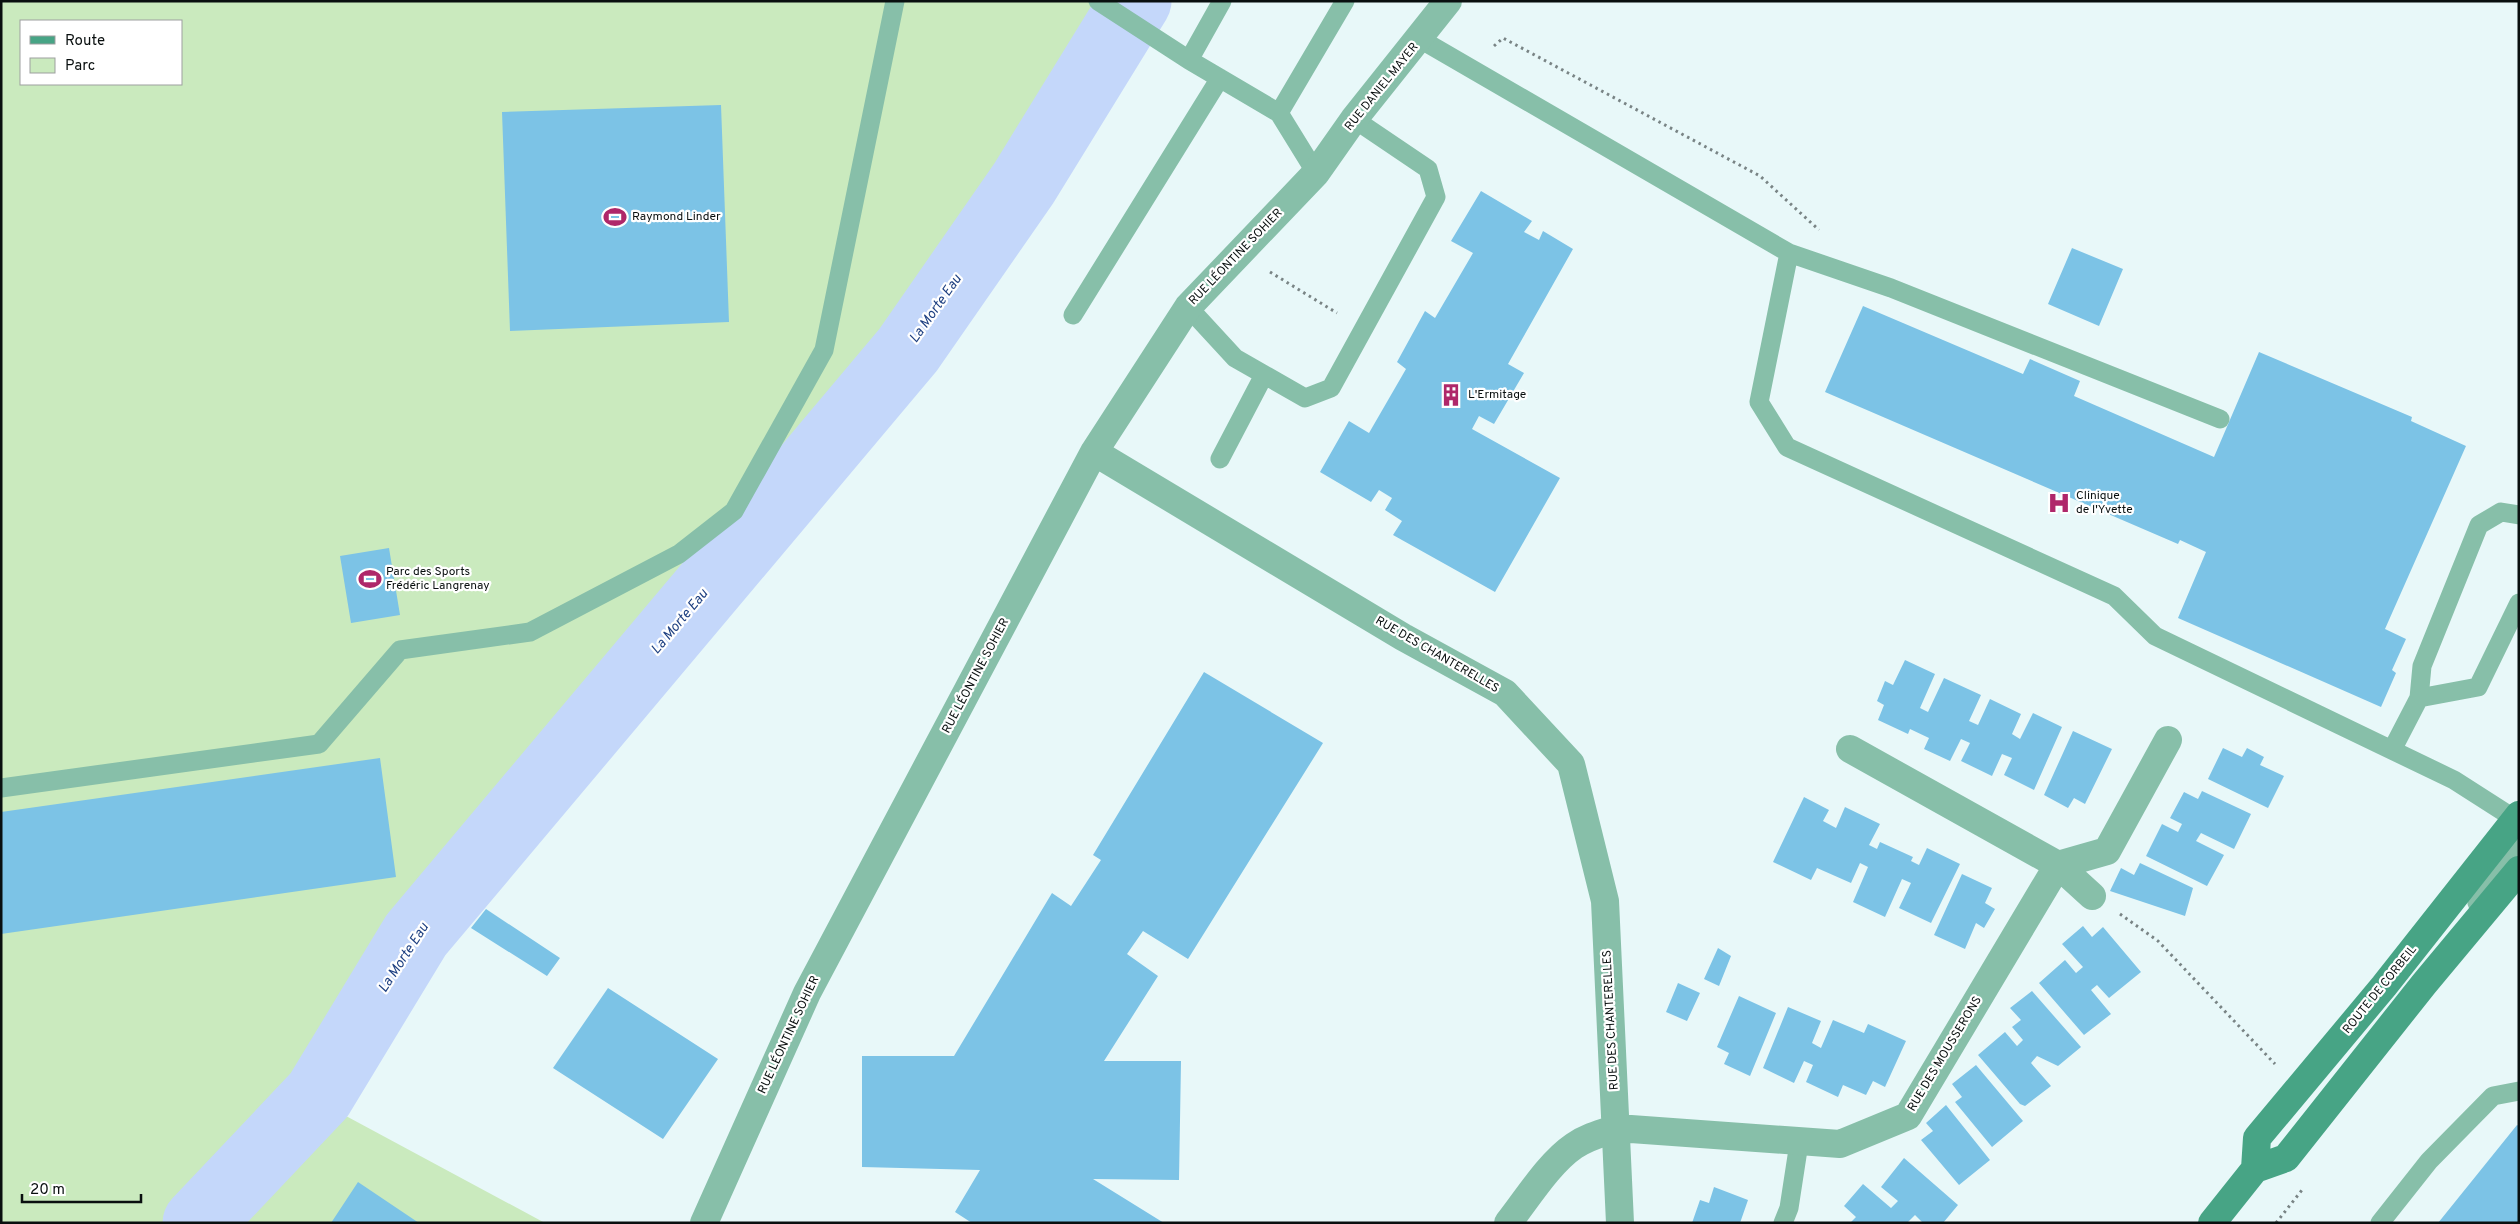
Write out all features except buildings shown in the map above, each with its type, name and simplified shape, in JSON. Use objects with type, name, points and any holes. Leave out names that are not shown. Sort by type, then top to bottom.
[{"type":"main road","name":"ROUTE DE CORBEIL","points":[[2255,1169],[2257,1138],[2346,1032],[2517,817]]},
{"type":"main road","points":[[2212,1223],[2255,1169],[2286,1158],[2424,984],[2519,870]]},
{"type":"street","name":"RUE DANIEL MAYER","points":[[1316,173],[1354,119],[1420,39],[1448,1]]},
{"type":"street","name":"RUE LÉONTINE SOHIER","points":[[704,1223],[807,993],[1094,452],[1188,307],[1316,173]]},
{"type":"street","name":"RUE DES CHANTERELLES","points":[[1094,452],[1403,637],[1505,694],[1571,764],[1605,901],[1620,1223]]},
{"type":"street","points":[[2058,865],[2107,851],[2168,740]]},
{"type":"street","points":[[1850,749],[2058,865],[2092,896]]},
{"type":"street","name":"RUE DES MOUSSERONS","points":[[1617,1128],[1799,1143],[1840,1144],[1908,1116],[2058,865]]},
{"type":"street","points":[[1508,1223],[1556,1164],[1573,1147],[1594,1135],[1617,1128]]},
{"type":"lane","points":[[1,788],[319,744],[400,650],[530,632],[679,554],[734,511],[824,350],[895,1]]},
{"type":"lane","points":[[1189,60],[1222,1]]},
{"type":"lane","points":[[1279,113],[1345,1]]},
{"type":"lane","points":[[1102,3],[1189,60],[1279,113],[1316,173]]},
{"type":"lane","points":[[1420,39],[1789,253],[1891,288],[2220,419]]},
{"type":"lane","points":[[1073,315],[1220,78]]},
{"type":"lane","points":[[1188,307],[1235,358],[1264,375],[1305,398],[1331,388],[1436,197],[1428,169],[1354,119]]},
{"type":"lane","points":[[1789,253],[1759,402],[1787,447],[2114,596],[2155,636],[2454,780],[2517,817],[2515,846],[2424,984]]},
{"type":"lane","points":[[1220,459],[1264,375]]},
{"type":"lane","points":[[2392,750],[2419,698],[2422,666],[2479,524],[2501,512],[2519,515]]},
{"type":"lane","points":[[2419,698],[2478,687],[2519,603]]},
{"type":"lane","points":[[2380,1223],[2429,1161],[2493,1096],[2519,1091]]},
{"type":"lane","points":[[1784,1223],[1789,1208],[1799,1143]]},
{"type":"path","points":[[1471,68],[1503,38],[1760,176],[1827,237],[1841,270]]},
{"type":"path","points":[[1240,253],[1364,329]]},
{"type":"path","points":[[2117,912],[2158,941],[2259,1047]]},
{"type":"green space","name":"Parc des Sports Frédéric Langrenay","points":[[1,1],[1153,1],[917,365],[561,792],[422,953],[333,1109],[545,1223],[1,1223]]},
{"type":"waterway","name":"La Morte Eau","points":[[198,1223],[319,1095],[416,935],[908,350],[1024,183],[1136,1]]},
{"type":"place","name":"Raymond Linder","points":[[615,217]]},
{"type":"place","name":"L'Ermitage","points":[[1451,395]]},
{"type":"place","name":"Clinique de l'Yvette","points":[[2059,503]]},
{"type":"place","name":"Parc des Sports Frédéric Langrenay","points":[[370,579]]}]
